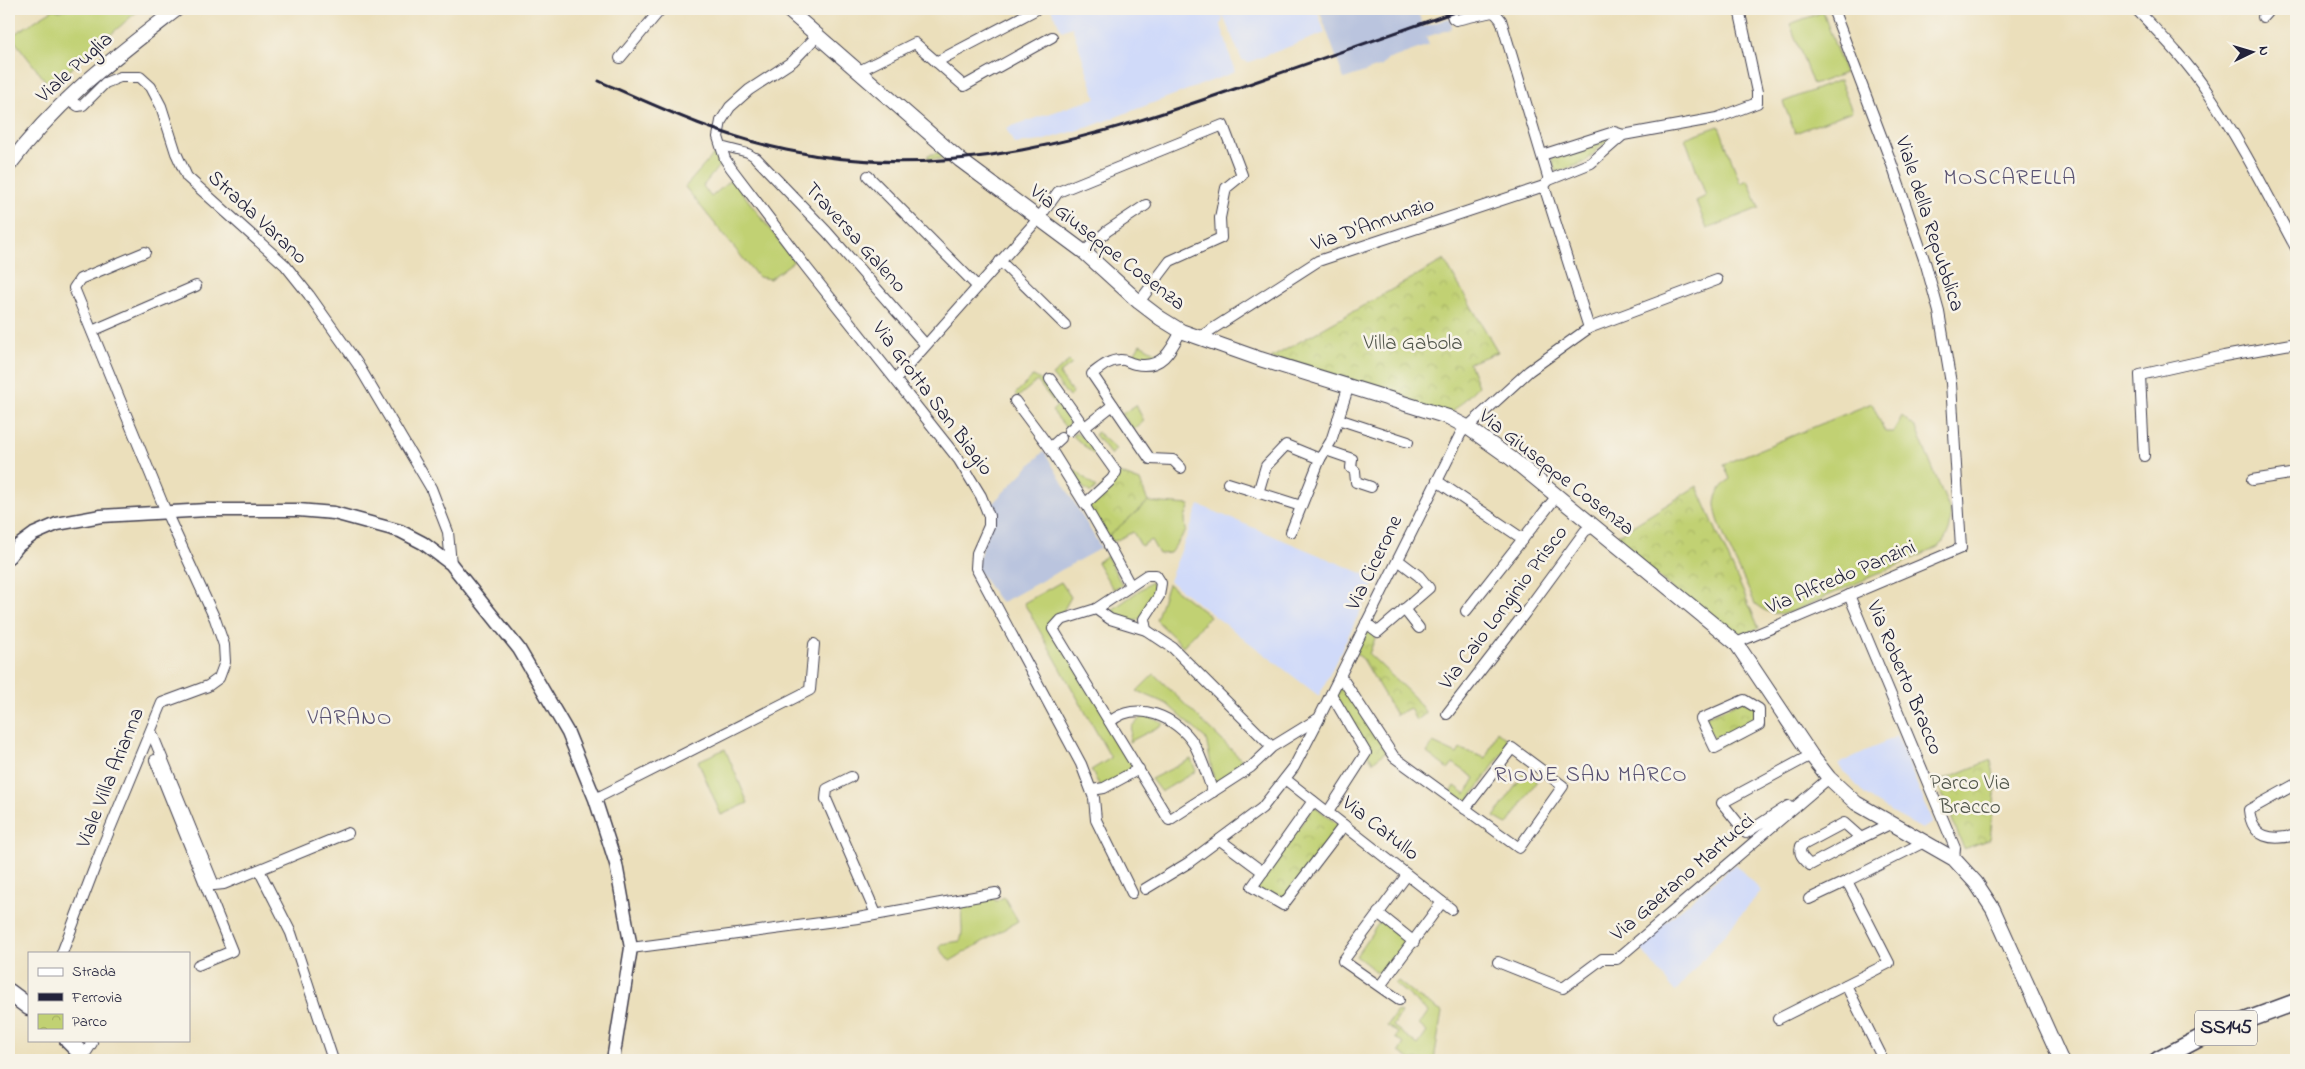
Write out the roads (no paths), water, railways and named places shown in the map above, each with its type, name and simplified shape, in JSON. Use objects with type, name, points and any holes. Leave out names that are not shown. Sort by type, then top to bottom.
[{"type":"highway","points":[[9,992],[28,1006]]},
{"type":"highway","name":"SS145","points":[[2158,1060],[2212,1034],[2296,1002]]},
{"type":"main road","name":"Viale Puglia","points":[[9,165],[67,98],[102,67],[177,9]]},
{"type":"main road","name":"Via Giuseppe Cosenza","points":[[787,9],[960,160],[1084,252],[1139,302],[1160,318],[1182,331],[1260,358],[1448,417],[1512,460],[1736,643],[1811,755],[1829,778],[1856,802],[1954,859],[1976,883],[1993,909],[2061,1060]]},
{"type":"street","points":[[620,58],[661,9]]},
{"type":"street","points":[[1450,9],[1453,18],[1456,20],[1492,12],[1501,20],[1542,155],[1546,183],[1589,328]]},
{"type":"street","points":[[1542,155],[1614,132],[1623,135],[1717,118],[1758,104],[1739,9]]},
{"type":"street","name":"Viale della Repubblica","points":[[1833,9],[1891,162],[1926,265],[1939,312],[1951,383],[1960,548]]},
{"type":"street","points":[[2136,9],[2167,42],[2207,91],[2231,130],[2296,248]]},
{"type":"street","points":[[936,62],[1035,10]]},
{"type":"street","name":"Via Grotta San Biagio","points":[[818,35],[793,61],[749,90],[730,107],[721,121],[718,137],[721,146],[726,159],[737,175],[959,460],[981,496],[989,516],[990,526],[977,553],[976,568],[1081,764],[1092,790],[1096,820],[1132,893]]},
{"type":"street","points":[[859,71],[914,43],[964,86],[1052,37]]},
{"type":"street","name":"Strada Varano","points":[[67,98],[78,106],[83,106],[105,83],[130,76],[140,77],[151,87],[161,106],[176,153],[187,178],[285,265],[309,295],[357,363],[431,488],[448,532],[451,564]]},
{"type":"street","points":[[896,379],[1038,218],[1058,192],[1223,125],[1242,175],[1226,188],[1220,218],[1221,238],[1170,261],[1139,302]]},
{"type":"street","name":"Via D'Annunzio","points":[[1200,337],[1318,262],[1546,183],[1591,163],[1623,135]]},
{"type":"street","points":[[721,146],[748,153],[756,158]]},
{"type":"street","name":"Traversa Galeno","points":[[756,158],[827,232],[925,344]]},
{"type":"street","points":[[868,176],[977,286]]},
{"type":"street","points":[[1084,252],[1107,231],[1146,205]]},
{"type":"street","name":"Viale Villa Arianna","points":[[62,952],[102,848],[162,703],[208,686],[220,678],[225,662],[224,646],[215,619],[166,512],[74,288],[80,279],[145,252]]},
{"type":"street","points":[[1000,261],[1065,325]]},
{"type":"street","name":"Via Cicerone","points":[[1145,888],[1188,863],[1262,808],[1294,768],[1461,434],[1529,371],[1589,328],[1717,280]]},
{"type":"street","points":[[92,331],[196,286]]},
{"type":"street","points":[[1181,468],[1173,460],[1150,459],[1092,374],[1106,363],[1117,360],[1148,365],[1159,363],[1182,331]]},
{"type":"street","points":[[2144,456],[2140,374],[2296,343]]},
{"type":"street","points":[[1050,379],[1116,472],[1112,479],[1085,504]]},
{"type":"street","points":[[1291,532],[1320,459],[1326,450],[1349,385]]},
{"type":"street","points":[[1015,401],[1050,448],[1085,504],[1130,585]]},
{"type":"street","points":[[1050,448],[1065,435],[1113,405]]},
{"type":"street","points":[[1338,419],[1408,442]]},
{"type":"street","points":[[1258,493],[1266,466],[1286,445],[1320,459]]},
{"type":"street","points":[[1326,450],[1352,459],[1350,468],[1355,471],[1356,482],[1371,487]]},
{"type":"street","points":[[2252,480],[2296,473]]},
{"type":"street","points":[[1437,481],[1523,539]]},
{"type":"street","points":[[1228,484],[1301,506]]},
{"type":"street","points":[[1466,611],[1556,497]]},
{"type":"street","points":[[9,557],[26,539],[57,524],[101,516],[166,512],[282,510],[334,513],[400,531],[423,543],[451,564],[519,649],[568,733],[596,798],[616,864],[630,948],[613,1060]]},
{"type":"street","name":"Via Caio Longinio Prisco","points":[[1447,714],[1585,531],[1592,527]]},
{"type":"street","name":"Via Alfredo Panzini","points":[[1736,643],[1960,548]]},
{"type":"street","points":[[1366,623],[1378,632],[1429,588],[1419,576],[1398,560]]},
{"type":"street","points":[[1146,630],[1144,619],[1159,596],[1161,583],[1156,575],[1147,575],[1096,609],[1061,620],[1053,628],[1169,820],[1251,767],[1272,747],[1319,718]]},
{"type":"street","name":"Via Roberto Bracco","points":[[1849,595],[1955,848],[1954,859]]},
{"type":"street","points":[[1096,609],[1110,619],[1146,630],[1172,648],[1272,747]]},
{"type":"street","points":[[1404,609],[1419,628]]},
{"type":"street","points":[[596,798],[810,690],[814,644]]},
{"type":"street","points":[[1340,675],[1394,757],[1465,809],[1519,848],[1563,786],[1512,748],[1465,809]]},
{"type":"street","points":[[1328,812],[1366,753],[1331,694]]},
{"type":"street","points":[[1744,700],[1759,709],[1759,725],[1715,748],[1701,719],[1744,700]]},
{"type":"street","points":[[1759,709],[1774,701]]},
{"type":"street","points":[[1110,722],[1116,716],[1130,712],[1145,711],[1161,715],[1182,730],[1194,744],[1213,792]]},
{"type":"street","points":[[149,735],[214,885],[224,884],[348,833]]},
{"type":"street","points":[[149,735],[232,951],[198,965]]},
{"type":"street","points":[[1793,802],[1746,833],[1722,803],[1811,755]]},
{"type":"street","points":[[1092,790],[1104,788],[1139,769]]},
{"type":"street","points":[[851,777],[827,789],[826,799],[876,914]]},
{"type":"street","name":"Via Gaetano Martucci","points":[[1498,962],[1563,988],[1602,959],[1617,959],[1829,778]]},
{"type":"street","name":"Via Catullo","points":[[1285,779],[1451,909]]},
{"type":"street","points":[[2296,784],[2249,810],[2250,824],[2259,834],[2279,840],[2296,835]]},
{"type":"street","points":[[1313,801],[1252,887],[1283,905],[1344,825]]},
{"type":"street","points":[[1861,838],[1844,823],[1801,846],[1800,851],[1802,858],[1810,865],[1892,823]]},
{"type":"street","points":[[1220,840],[1263,872]]},
{"type":"street","points":[[1809,899],[1926,841]]},
{"type":"street","points":[[259,870],[291,933],[334,1060]]},
{"type":"street","points":[[1400,1000],[1343,961],[1407,874]]},
{"type":"street","points":[[1778,1019],[1889,963],[1847,881]]},
{"type":"street","points":[[630,948],[876,914],[996,893]]},
{"type":"street","points":[[1380,986],[1442,902]]},
{"type":"street","points":[[1378,913],[1414,942]]},
{"type":"street","points":[[1846,985],[1880,1053]]},
{"type":"railway","points":[[599,81],[714,129],[786,150],[846,159],[906,162],[964,158],[1022,150],[1135,122],[1463,9]]},
{"type":"district","name":"MOSCARELLA","points":[[2010,179]]},
{"type":"district","name":"VARANO","points":[[350,719]]},
{"type":"district","name":"RIONE SAN MARCO","points":[[1591,776]]},
{"type":"park label","name":"Villa Gabola","points":[[1413,344]]},
{"type":"park label","name":"Parco Via Bracco","points":[[1970,796]]}]
